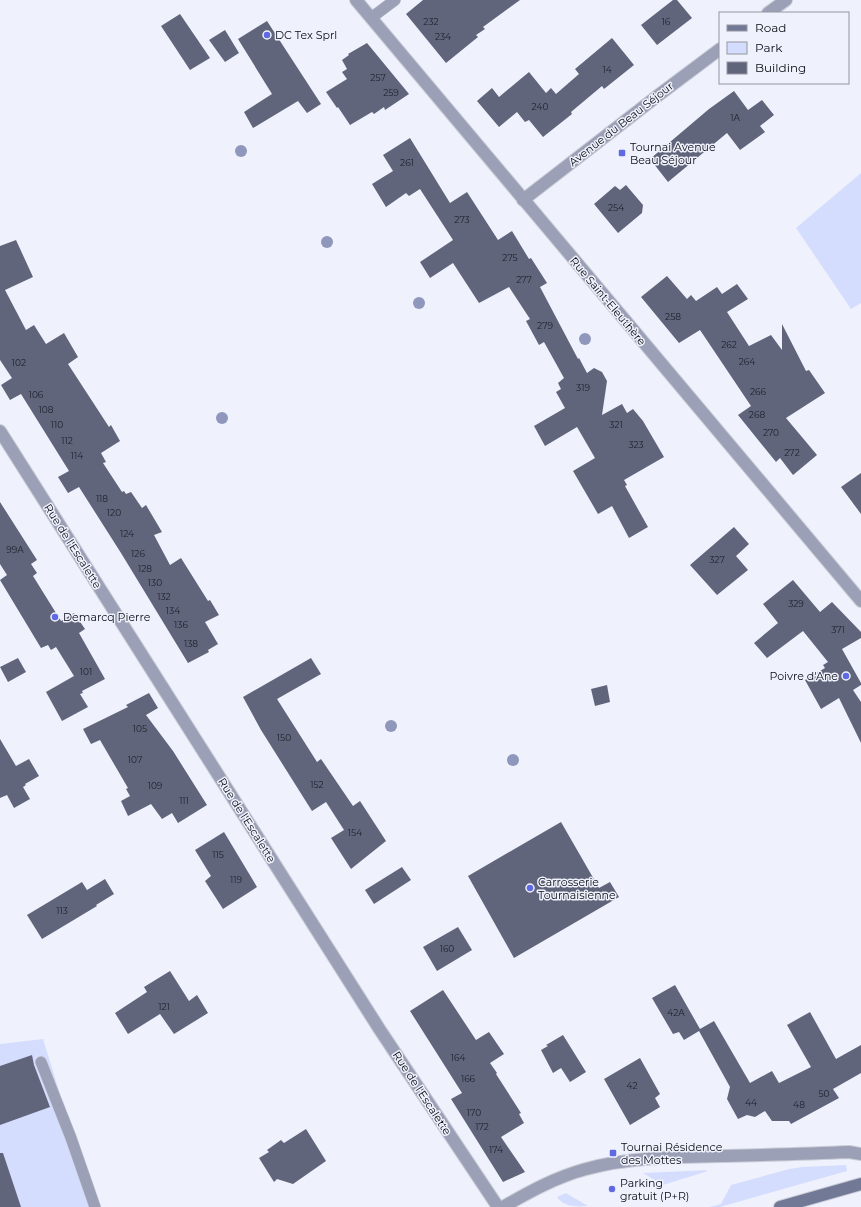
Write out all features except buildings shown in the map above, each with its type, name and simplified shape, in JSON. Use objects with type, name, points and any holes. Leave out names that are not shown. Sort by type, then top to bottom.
[{"type":"main road","points":[[780,1207],[861,1184]]},
{"type":"street","name":"Rue Saint-Eleuthère","points":[[356,0],[861,601]]},
{"type":"street","points":[[769,12],[786,0]]},
{"type":"street","name":"Avenue du Beau Séjour","points":[[524,200],[719,50]]},
{"type":"street","name":"Rue de l'Escalette","points":[[0,431],[380,1030],[498,1207]]},
{"type":"street","points":[[503,1207],[530,1191],[558,1179],[585,1169],[615,1162],[648,1158],[849,1152],[861,1154]]},
{"type":"lane","points":[[371,18],[395,0]]},
{"type":"lane","points":[[41,1062],[71,1138],[95,1207]]},
{"type":"green space","points":[[861,173],[861,303],[851,309],[796,228]]},
{"type":"green space","points":[[43,1039],[95,1207],[0,1207],[0,1044]]},
{"type":"green space","points":[[846,1165],[847,1171],[720,1207],[709,1207],[721,1204],[731,1185],[789,1169]]},
{"type":"green space","points":[[708,1170],[663,1185],[643,1173]]},
{"type":"green space","points":[[566,1193],[588,1206],[575,1206],[563,1203],[557,1197]]},
{"type":"place","name":"DC Tex Sprl","points":[[267,35]]},
{"type":"place","name":"Tournai Avenue Beau Séjour","points":[[622,153]]},
{"type":"place","name":"Demarcq Pierre","points":[[55,617]]},
{"type":"place","name":"Poivre d'Ane","points":[[846,676]]},
{"type":"place","name":"Carrosserie Tournaisienne","points":[[530,888]]},
{"type":"place","name":"Tournai Résidence des Mottes","points":[[613,1153]]},
{"type":"place","name":"Parking gratuit (P+R)","points":[[612,1189]]}]
